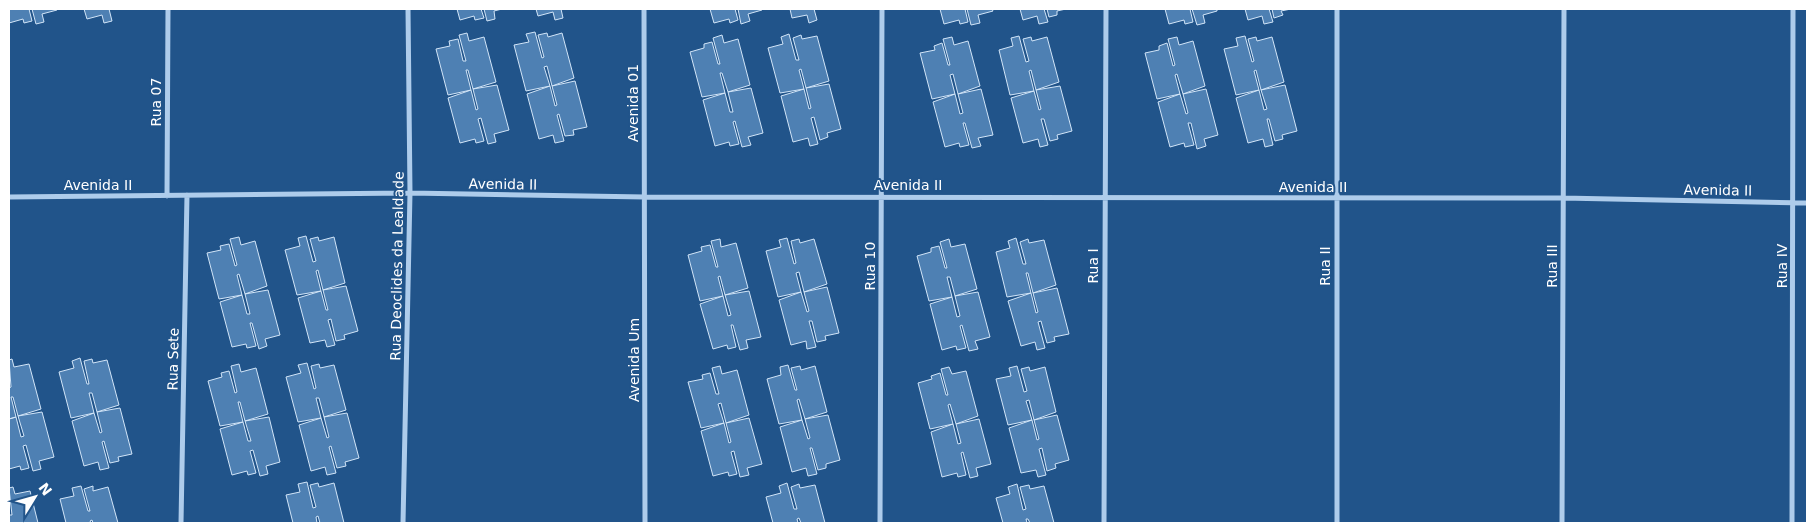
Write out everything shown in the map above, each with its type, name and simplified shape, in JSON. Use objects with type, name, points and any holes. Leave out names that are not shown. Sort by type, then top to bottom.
[{"type":"street","name":"Rua 07","points":[[167,196],[168,9]]},
{"type":"street","name":"Rua Deoclides da Lealdade","points":[[403,523],[410,193],[408,9]]},
{"type":"street","name":"Avenida 01","points":[[644,9],[645,197]]},
{"type":"street","name":"Rua 10","points":[[880,523],[882,9]]},
{"type":"street","name":"Rua I","points":[[1104,523],[1106,9]]},
{"type":"street","name":"Rua II","points":[[1337,9],[1337,523]]},
{"type":"street","name":"Rua III","points":[[1562,523],[1564,9]]},
{"type":"street","name":"Rua IV","points":[[1792,523],[1793,9]]},
{"type":"street","name":"Avenida II","points":[[9,197],[410,193],[645,197],[1563,198],[1807,203]]},
{"type":"street","name":"Rua Sete","points":[[181,523],[187,196]]},
{"type":"street","name":"Avenida Um","points":[[645,197],[645,523]]},
{"type":"building","points":[[9,9],[29,9],[32,21],[24,23],[23,19],[9,23]]},
{"type":"building","points":[[32,9],[57,10],[42,14],[44,22],[36,24]]},
{"type":"building","points":[[84,9],[109,9],[112,21],[104,23],[102,15],[87,19]]},
{"type":"building","points":[[457,9],[481,9],[484,18],[475,20],[474,16],[460,20]]},
{"type":"building","points":[[484,9],[502,9],[494,11],[495,19],[487,21]]},
{"type":"building","points":[[536,9],[561,9],[563,18],[555,20],[553,12],[538,16]]},
{"type":"building","points":[[710,9],[735,9],[738,20],[730,23],[729,19],[714,23]]},
{"type":"building","points":[[738,9],[762,10],[748,14],[750,21],[741,24]]},
{"type":"building","points":[[790,9],[814,9],[817,20],[809,23],[807,15],[792,18]]},
{"type":"building","points":[[940,9],[965,9],[968,22],[960,24],[959,20],[944,24]]},
{"type":"building","points":[[967,9],[992,9],[993,11],[978,15],[980,23],[971,25]]},
{"type":"building","points":[[1020,9],[1044,9],[1048,22],[1039,24],[1037,16],[1023,20]]},
{"type":"building","points":[[1047,9],[1066,9],[1057,11],[1057,15],[1049,17]]},
{"type":"building","points":[[1165,9],[1190,9],[1193,22],[1185,24],[1184,20],[1169,24]]},
{"type":"building","points":[[1192,9],[1217,9],[1217,11],[1203,15],[1205,23],[1197,25]]},
{"type":"building","points":[[1245,9],[1269,9],[1273,22],[1264,24],[1262,16],[1248,20]]},
{"type":"building","points":[[1272,9],[1291,9],[1281,11],[1283,15],[1274,18]]},
{"type":"building","points":[[535,32],[542,58],[544,57],[538,35],[547,33],[548,37],[562,33],[574,78],[552,86],[547,66],[544,67],[550,86],[526,91],[514,45],[529,42],[526,34]]},
{"type":"building","points":[[467,33],[469,41],[484,37],[496,82],[473,89],[468,70],[466,70],[471,90],[448,95],[436,49],[450,46],[449,41],[458,39],[463,61],[466,61],[459,35]]},
{"type":"building","points":[[789,34],[796,60],[799,60],[793,38],[801,35],[802,39],[817,36],[829,81],[806,88],[801,69],[799,70],[804,89],[780,93],[768,48],[783,44],[781,37]]},
{"type":"building","points":[[722,35],[724,43],[738,39],[750,85],[728,92],[722,73],[720,73],[725,93],[702,97],[690,52],[704,48],[704,44],[712,42],[718,64],[720,64],[713,38]]},
{"type":"building","points":[[1019,36],[1026,62],[1029,61],[1023,39],[1031,37],[1032,41],[1047,37],[1059,82],[1036,90],[1031,70],[1029,71],[1034,91],[1010,95],[999,50],[1013,46],[1011,38]]},
{"type":"building","points":[[1245,36],[1252,62],[1254,61],[1248,39],[1256,37],[1257,41],[1272,37],[1284,82],[1261,90],[1256,70],[1254,71],[1259,90],[1236,95],[1224,49],[1238,46],[1236,38]]},
{"type":"building","points":[[952,37],[954,45],[968,41],[980,86],[958,94],[953,74],[950,75],[955,94],[932,99],[920,53],[935,50],[934,46],[942,43],[948,65],[950,65],[943,39]]},
{"type":"building","points":[[1177,37],[1179,45],[1193,41],[1205,86],[1183,94],[1177,74],[1175,75],[1180,94],[1157,99],[1145,53],[1159,50],[1159,46],[1167,43],[1173,66],[1175,65],[1168,39]]},
{"type":"building","points":[[575,81],[587,127],[573,130],[574,135],[565,136],[559,114],[557,115],[564,141],[555,143],[553,135],[539,139],[527,94],[550,86],[555,106],[557,105],[552,86]]},
{"type":"building","points":[[829,84],[841,129],[827,133],[828,137],[820,140],[814,117],[811,118],[818,144],[810,146],[808,138],[793,142],[781,96],[804,89],[809,109],[811,108],[806,88]]},
{"type":"building","points":[[497,85],[509,130],[494,134],[496,142],[488,144],[481,118],[478,119],[484,141],[476,143],[475,139],[460,143],[448,98],[471,90],[476,110],[478,109],[473,89]]},
{"type":"building","points":[[1285,85],[1297,131],[1282,135],[1283,139],[1275,141],[1269,119],[1267,119],[1273,145],[1265,147],[1263,139],[1248,143],[1236,98],[1259,90],[1264,110],[1267,109],[1261,90]]},
{"type":"building","points":[[1060,86],[1072,131],[1057,135],[1058,139],[1050,141],[1044,119],[1041,119],[1048,145],[1040,147],[1038,139],[1023,143],[1011,98],[1034,91],[1039,110],[1041,109],[1036,90]]},
{"type":"building","points":[[751,88],[763,133],[748,137],[751,145],[742,147],[735,121],[733,122],[739,144],[730,146],[729,142],[715,146],[703,100],[725,93],[730,112],[733,112],[728,92]]},
{"type":"building","points":[[981,89],[993,135],[978,138],[981,146],[972,148],[965,123],[963,123],[969,145],[960,147],[959,143],[945,147],[933,102],[955,94],[960,114],[963,113],[958,94]]},
{"type":"building","points":[[1206,89],[1218,135],[1204,139],[1206,146],[1197,149],[1191,123],[1188,123],[1194,145],[1185,147],[1184,143],[1170,147],[1158,102],[1180,94],[1186,114],[1188,113],[1183,94]]},
{"type":"building","points":[[306,236],[313,262],[316,261],[310,239],[318,237],[319,241],[334,237],[345,283],[323,290],[318,270],[316,271],[321,291],[297,295],[285,250],[300,246],[298,238]]},
{"type":"building","points":[[239,237],[241,245],[255,241],[267,286],[245,294],[239,274],[237,275],[242,295],[219,299],[207,253],[221,250],[220,246],[229,244],[235,266],[237,265],[230,239]]},
{"type":"building","points":[[787,238],[794,264],[796,263],[791,241],[799,239],[800,243],[814,239],[827,284],[804,292],[799,272],[796,273],[801,292],[778,297],[766,251],[781,247],[779,240]]},
{"type":"building","points":[[1016,238],[1023,264],[1026,264],[1020,242],[1028,239],[1029,243],[1044,240],[1056,285],[1033,293],[1028,273],[1026,273],[1031,293],[1007,297],[996,252],[1010,248],[1008,241]]},
{"type":"building","points":[[720,239],[721,247],[736,243],[748,288],[725,295],[720,276],[718,277],[723,296],[700,301],[688,255],[702,251],[701,247],[710,245],[716,267],[718,267],[711,241]]},
{"type":"building","points":[[949,239],[951,247],[965,244],[977,289],[955,296],[950,277],[947,277],[952,297],[929,301],[917,256],[931,252],[931,248],[939,246],[945,268],[947,268],[940,242]]},
{"type":"building","points":[[346,286],[358,331],[344,335],[345,339],[336,341],[331,319],[328,320],[335,345],[327,347],[325,340],[310,343],[298,298],[321,291],[326,310],[328,310],[323,290]]},
{"type":"building","points":[[827,287],[839,333],[825,336],[826,340],[817,342],[812,321],[809,321],[816,347],[807,349],[806,341],[791,345],[779,300],[801,292],[807,312],[809,311],[804,292]]},
{"type":"building","points":[[1057,288],[1069,334],[1054,337],[1055,341],[1047,343],[1041,321],[1038,322],[1045,348],[1037,350],[1035,342],[1021,346],[1008,301],[1031,293],[1036,313],[1038,312],[1033,293]]},
{"type":"building","points":[[268,290],[280,335],[265,339],[267,346],[259,349],[252,323],[250,323],[256,346],[247,348],[246,344],[232,347],[220,302],[242,295],[247,314],[250,314],[245,294]]},
{"type":"building","points":[[749,291],[761,337],[746,340],[748,348],[740,350],[733,325],[731,325],[736,347],[728,349],[727,345],[713,349],[700,304],[723,296],[728,316],[731,315],[725,295]]},
{"type":"building","points":[[978,292],[990,337],[975,341],[978,349],[969,351],[962,325],[960,326],[966,348],[957,350],[956,346],[942,350],[930,304],[952,297],[957,317],[960,316],[955,296]]},
{"type":"building","points":[[80,358],[87,384],[89,384],[84,361],[92,359],[93,363],[107,360],[119,405],[97,412],[92,393],[89,393],[94,413],[71,418],[59,372],[74,368],[72,361]]},
{"type":"building","points":[[12,359],[14,367],[29,364],[41,409],[18,416],[13,397],[11,397],[16,417],[9,419],[9,388],[11,387],[9,360]]},
{"type":"building","points":[[307,363],[314,389],[316,388],[311,366],[319,364],[320,368],[334,365],[346,410],[324,417],[319,398],[316,398],[321,418],[298,422],[286,377],[301,373],[298,365]]},
{"type":"building","points":[[239,364],[241,372],[256,368],[268,414],[245,421],[240,402],[238,402],[243,422],[220,426],[208,381],[222,377],[221,373],[229,371],[235,393],[237,392],[231,366]]},
{"type":"building","points":[[788,365],[795,390],[797,390],[791,368],[800,366],[801,370],[815,366],[827,412],[805,419],[799,399],[797,400],[802,420],[779,424],[767,379],[781,375],[780,367]]},
{"type":"building","points":[[720,366],[722,374],[737,370],[749,415],[726,423],[721,403],[718,404],[724,423],[701,428],[688,382],[703,379],[702,375],[710,373],[716,394],[719,394],[712,368]]},
{"type":"building","points":[[1017,366],[1024,392],[1027,391],[1021,369],[1029,367],[1030,371],[1045,367],[1056,412],[1034,420],[1029,400],[1026,401],[1032,420],[1008,425],[996,379],[1011,376],[1009,368]]},
{"type":"building","points":[[949,367],[952,374],[966,371],[978,416],[956,424],[950,404],[948,405],[953,424],[930,429],[918,383],[932,379],[931,376],[940,373],[946,395],[948,395],[941,369]]},
{"type":"building","points":[[120,408],[132,454],[118,457],[119,461],[110,463],[104,441],[102,442],[109,468],[100,470],[98,462],[84,466],[72,421],[94,413],[100,433],[102,432],[97,412]]},
{"type":"building","points":[[42,412],[54,457],[39,461],[41,469],[33,471],[26,445],[23,446],[29,468],[21,470],[20,466],[9,469],[9,419],[16,417],[21,437],[24,436],[18,416]]},
{"type":"building","points":[[347,413],[359,458],[345,462],[346,466],[337,468],[331,446],[329,447],[336,473],[327,475],[325,467],[311,471],[299,425],[321,418],[327,438],[329,437],[324,417]]},
{"type":"building","points":[[828,415],[840,460],[826,464],[826,468],[818,470],[812,448],[810,448],[817,474],[808,476],[806,468],[792,472],[780,427],[802,420],[808,439],[810,438],[805,419]]},
{"type":"building","points":[[1057,415],[1069,460],[1055,464],[1056,468],[1047,471],[1042,448],[1039,449],[1046,475],[1038,477],[1036,470],[1021,473],[1009,428],[1032,420],[1037,440],[1039,439],[1034,420]]},
{"type":"building","points":[[269,417],[280,462],[266,466],[268,474],[260,476],[253,450],[250,451],[256,473],[248,475],[247,471],[232,475],[220,429],[243,422],[248,441],[251,441],[245,421]]},
{"type":"building","points":[[749,418],[762,464],[747,468],[749,475],[740,477],[734,451],[731,452],[737,474],[729,476],[728,472],[713,476],[701,431],[724,423],[729,443],[731,442],[726,423]]},
{"type":"building","points":[[979,419],[991,464],[976,468],[978,476],[970,478],[963,452],[961,453],[966,475],[958,477],[957,473],[942,477],[931,432],[953,424],[958,444],[961,443],[956,424]]},
{"type":"building","points":[[307,482],[313,508],[316,507],[310,485],[318,483],[319,487],[334,483],[344,523],[320,523],[318,516],[316,517],[317,523],[293,523],[286,495],[300,492],[298,484]]},
{"type":"building","points":[[787,483],[794,509],[797,509],[791,487],[799,484],[800,488],[815,485],[825,523],[801,523],[799,518],[797,519],[798,523],[773,523],[766,497],[781,493],[779,486]]},
{"type":"building","points":[[1017,484],[1023,510],[1026,509],[1020,487],[1029,485],[1030,489],[1044,486],[1054,523],[1030,523],[1026,519],[1027,523],[1003,523],[996,498],[1010,494],[1008,487]]},
{"type":"building","points":[[81,486],[88,511],[90,511],[84,489],[93,486],[93,491],[108,487],[118,523],[93,523],[92,520],[90,521],[91,523],[66,523],[60,499],[74,496],[72,488]]},
{"type":"building","points":[[13,487],[15,494],[30,491],[38,523],[9,523],[9,515],[12,515],[9,488]]}]
